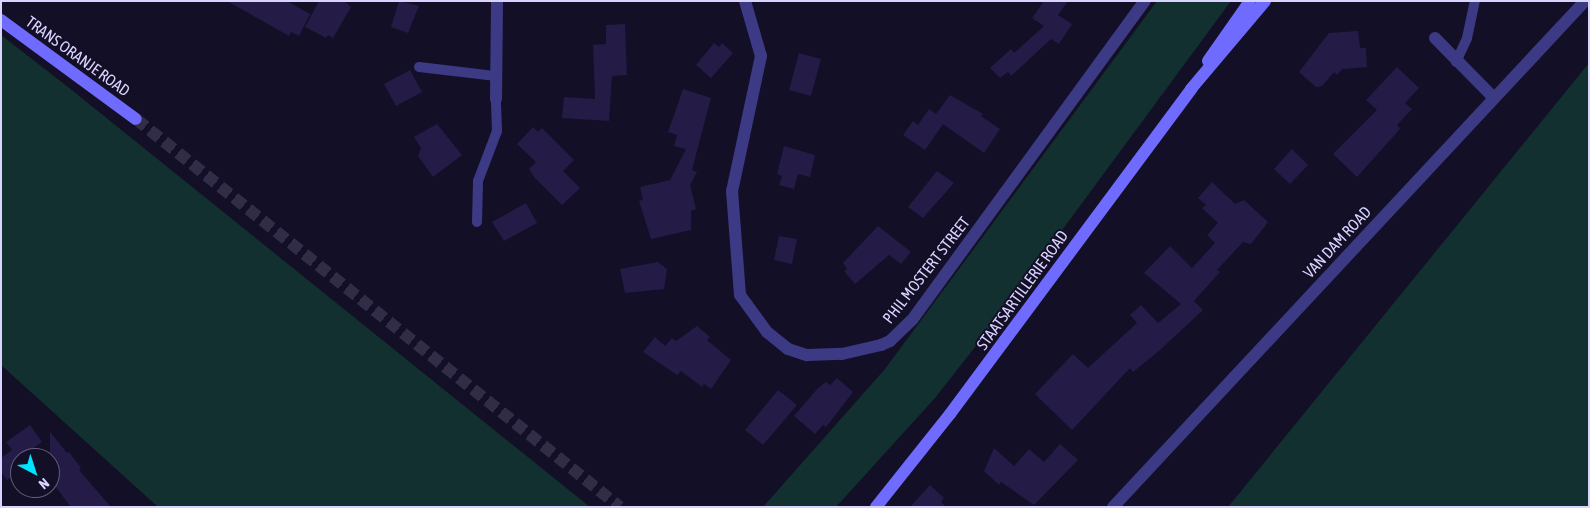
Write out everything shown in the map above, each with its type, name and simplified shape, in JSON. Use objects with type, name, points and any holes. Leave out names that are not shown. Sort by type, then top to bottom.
[{"type":"street","points":[[496,99],[497,1]]},
{"type":"street","name":"PHIL MOSTERT STREET","points":[[745,1],[761,56],[732,191],[740,295],[767,332],[788,349],[806,356],[842,354],[881,345],[890,341],[912,320],[1145,1]]},
{"type":"street","name":"STAATSARTILLERIE ROAD","points":[[1191,89],[1220,42],[1250,1]]},
{"type":"street","name":"STAATSARTILLERIE ROAD","points":[[876,507],[956,406],[1191,89],[1265,1]]},
{"type":"street","name":"VAN DAM ROAD","points":[[1113,507],[1585,1]]},
{"type":"street","name":"TRANS ORANJE ROAD","points":[[1,20],[136,119]]},
{"type":"street","points":[[1435,38],[1456,62],[1494,98]]},
{"type":"lane","points":[[1456,62],[1467,38],[1474,1]]},
{"type":"lane","points":[[419,67],[496,76]]},
{"type":"lane","points":[[477,222],[478,181],[496,131],[496,99]]},
{"type":"green space","points":[[1157,1],[1231,1],[990,328],[935,398],[836,507],[763,507],[885,369]]},
{"type":"green space","points":[[1,35],[590,507],[158,507],[1,365]]},
{"type":"green space","points":[[1589,63],[1589,507],[1228,507]]},
{"type":"building","points":[[227,1],[287,1],[310,14],[299,36],[291,32],[289,36]]},
{"type":"building","points":[[319,1],[344,1],[351,7],[333,38],[328,35],[326,38],[305,27]]},
{"type":"building","points":[[399,1],[419,6],[408,33],[391,27]]},
{"type":"building","points":[[1044,1],[1068,1],[1058,15],[1072,24],[1059,44],[1051,39],[1011,76],[1008,72],[1000,78],[990,68],[1011,49],[1014,53],[1044,26],[1032,18]]},
{"type":"building","points":[[625,24],[627,75],[612,76],[609,121],[562,118],[564,97],[595,99],[593,45],[606,44],[606,25]]},
{"type":"building","points":[[1358,31],[1360,48],[1366,48],[1367,67],[1342,69],[1337,75],[1334,72],[1322,86],[1316,87],[1299,72],[1329,33]]},
{"type":"building","points":[[714,43],[719,47],[722,43],[733,53],[711,78],[696,65]]},
{"type":"building","points":[[799,53],[821,59],[811,96],[789,90]]},
{"type":"building","points":[[1397,67],[1419,88],[1405,103],[1412,109],[1397,125],[1400,129],[1357,177],[1333,154],[1377,110],[1366,100]]},
{"type":"building","points":[[410,70],[422,92],[396,106],[384,84]]},
{"type":"building","points":[[683,89],[711,98],[692,170],[697,172],[690,185],[696,209],[691,211],[691,230],[651,239],[639,201],[643,200],[640,187],[670,180],[686,149],[674,146],[677,135],[668,132]]},
{"type":"building","points":[[950,95],[983,114],[981,116],[1000,129],[984,153],[943,124],[925,150],[903,135],[913,121],[918,125],[929,109],[936,114]]},
{"type":"building","points":[[437,124],[462,155],[433,177],[418,156],[421,148],[414,137]]},
{"type":"building","points":[[533,127],[538,132],[542,128],[574,160],[563,171],[580,188],[562,205],[534,177],[529,169],[536,162],[517,144]]},
{"type":"building","points":[[784,146],[815,155],[810,177],[798,174],[794,189],[779,185],[782,176],[777,174]]},
{"type":"building","points":[[1292,149],[1308,165],[1290,184],[1274,169]]},
{"type":"building","points":[[937,171],[954,183],[923,218],[908,207]]},
{"type":"building","points":[[1212,182],[1235,204],[1244,200],[1268,222],[1251,244],[1243,242],[1217,270],[1220,272],[1194,301],[1203,310],[1133,372],[1130,368],[1072,430],[1035,394],[1073,354],[1088,368],[1137,323],[1130,315],[1141,305],[1158,323],[1181,304],[1144,273],[1170,246],[1192,268],[1215,243],[1207,235],[1218,223],[1202,208],[1206,205],[1198,198]]},
{"type":"building","points":[[526,203],[537,223],[504,241],[492,222]]},
{"type":"building","points":[[878,226],[911,252],[901,264],[889,255],[855,284],[844,271],[847,269],[843,263]]},
{"type":"building","points":[[779,236],[797,239],[792,264],[774,260]]},
{"type":"building","points":[[658,262],[667,269],[664,289],[625,293],[620,269]]},
{"type":"building","points":[[697,326],[710,337],[707,340],[731,360],[711,389],[704,384],[702,387],[681,371],[677,375],[643,352],[655,337],[665,346],[672,338],[676,341]]},
{"type":"building","points":[[837,378],[853,392],[826,427],[823,425],[815,434],[794,416],[818,388],[826,382],[830,385]]},
{"type":"building","points":[[778,390],[797,405],[763,445],[745,430]]},
{"type":"building","points":[[30,425],[42,442],[34,448],[10,448],[6,442]]},
{"type":"building","points":[[50,432],[67,453],[69,452],[81,468],[79,470],[111,507],[71,507],[60,492],[60,448],[50,448]]},
{"type":"building","points":[[1060,444],[1078,460],[1034,505],[1001,482],[999,485],[984,471],[994,448],[1014,466],[1029,449],[1044,462]]},
{"type":"building","points":[[10,451],[10,478],[7,480],[1,472],[1,458]]},
{"type":"building","points":[[930,485],[944,498],[941,502],[946,507],[910,507]]},
{"type":"tunnel","points":[[136,119],[620,507]]}]
